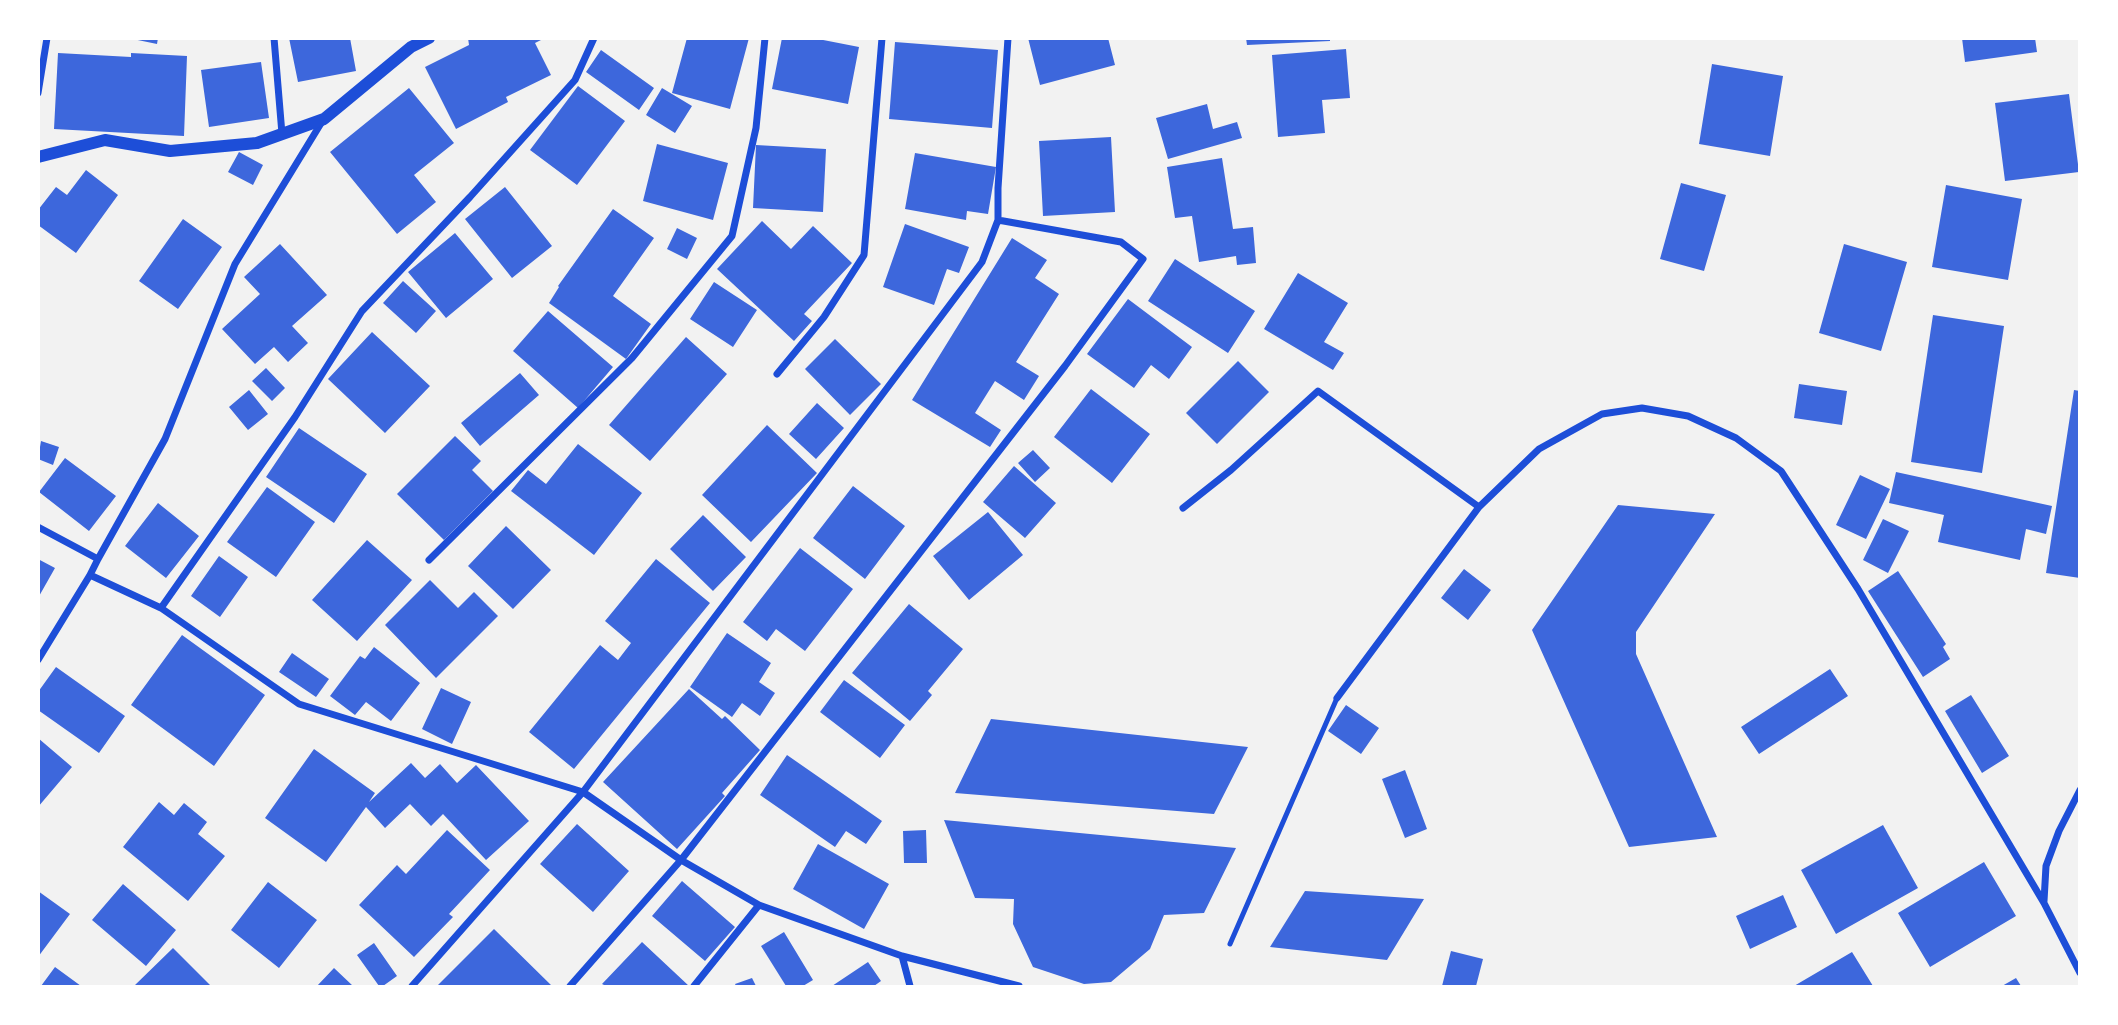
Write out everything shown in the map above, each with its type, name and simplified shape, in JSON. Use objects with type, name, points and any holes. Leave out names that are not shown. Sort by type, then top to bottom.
[{"type":"street","points":[[38,93],[47,38]]},
{"type":"street","points":[[274,38],[282,134]]},
{"type":"street","points":[[38,660],[90,575],[165,439],[235,264],[324,119],[411,47],[429,38]]},
{"type":"street","points":[[161,608],[295,416],[362,311],[470,197],[575,80],[594,38]]},
{"type":"street","points":[[429,560],[632,358],[732,236],[756,128],[765,38]]},
{"type":"street","points":[[777,374],[824,317],[864,255],[882,38]]},
{"type":"street","points":[[412,986],[583,792],[982,262],[998,220],[1008,38]]},
{"type":"street","points":[[38,157],[105,140],[170,151],[257,143],[324,119]]},
{"type":"street","points":[[570,986],[681,860],[1065,366],[1143,259],[1121,243],[998,220]]},
{"type":"street","points":[[1183,508],[1231,470],[1318,391],[1479,507]]},
{"type":"street","points":[[1337,698],[1479,507],[1539,449],[1602,414],[1642,408],[1688,416],[1736,438],[1781,471],[1858,589],[2044,902],[2080,973]]},
{"type":"street","points":[[38,527],[97,559]]},
{"type":"street","points":[[90,575],[161,608],[299,704],[583,792],[681,860],[760,905],[902,956],[1018,986]]},
{"type":"street","points":[[2044,902],[2046,866],[2059,831],[2080,790]]},
{"type":"street","points":[[694,986],[760,905]]},
{"type":"street","points":[[902,956],[909,986]]},
{"type":"lane","points":[[1230,944],[1337,698]]},
{"type":"building","points":[[128,38],[158,38],[157,44]]},
{"type":"building","points":[[289,38],[350,38],[356,71],[298,82]]},
{"type":"building","points":[[468,38],[545,38],[535,43],[551,75],[506,97],[508,102],[456,129],[425,67],[469,45]]},
{"type":"building","points":[[687,38],[749,38],[730,109],[672,93]]},
{"type":"building","points":[[782,38],[813,38],[859,47],[848,104],[772,89]]},
{"type":"building","points":[[1028,38],[1108,38],[1115,65],[1040,85]]},
{"type":"building","points":[[1246,38],[1330,38],[1330,41],[1247,45]]},
{"type":"building","points":[[1962,38],[2035,38],[2037,52],[1965,62]]},
{"type":"building","points":[[895,42],[998,50],[992,128],[889,119]]},
{"type":"building","points":[[1346,49],[1350,98],[1322,100],[1325,133],[1278,137],[1272,55]]},
{"type":"building","points":[[601,50],[654,88],[639,110],[586,72]]},
{"type":"building","points":[[58,53],[131,57],[131,53],[187,56],[184,136],[54,129]]},
{"type":"building","points":[[261,62],[269,118],[209,127],[201,70]]},
{"type":"building","points":[[1712,64],[1783,76],[1770,156],[1699,144]]},
{"type":"building","points":[[578,86],[625,121],[577,185],[530,150]]},
{"type":"building","points":[[409,88],[454,143],[414,175],[436,202],[397,234],[330,152]]},
{"type":"building","points":[[662,88],[692,106],[675,133],[646,115]]},
{"type":"building","points":[[2069,94],[2079,172],[2005,181],[1995,103]]},
{"type":"building","points":[[1207,104],[1213,129],[1237,122],[1242,138],[1168,159],[1156,118]]},
{"type":"building","points":[[1111,137],[1115,212],[1043,216],[1039,141]]},
{"type":"building","points":[[657,144],[728,163],[713,220],[643,201]]},
{"type":"building","points":[[756,145],[826,149],[823,212],[753,208]]},
{"type":"building","points":[[239,152],[263,165],[253,185],[228,172]]},
{"type":"building","points":[[915,153],[996,167],[988,214],[967,211],[966,220],[905,209]]},
{"type":"building","points":[[1222,158],[1233,229],[1253,227],[1256,263],[1237,265],[1236,256],[1199,262],[1192,216],[1175,218],[1167,167]]},
{"type":"building","points":[[86,170],[118,195],[76,253],[38,225],[38,210],[56,187],[67,195]]},
{"type":"building","points":[[1681,183],[1726,195],[1704,271],[1660,259]]},
{"type":"building","points":[[1946,185],[2022,199],[2008,280],[1932,267]]},
{"type":"building","points":[[505,187],[552,246],[512,278],[465,219]]},
{"type":"building","points":[[613,209],[654,238],[613,296],[651,324],[626,359],[549,303],[558,286]]},
{"type":"building","points":[[183,219],[222,247],[178,309],[139,281]]},
{"type":"building","points":[[762,221],[791,249],[813,226],[852,263],[804,314],[812,321],[794,341],[717,269]]},
{"type":"building","points":[[905,224],[969,247],[959,273],[947,269],[934,305],[883,287]]},
{"type":"building","points":[[677,228],[697,238],[687,259],[667,249]]},
{"type":"building","points":[[455,233],[493,279],[446,318],[408,272]]},
{"type":"building","points":[[1012,238],[1047,260],[1035,278],[1059,294],[1016,362],[1039,376],[1024,400],[995,381],[975,413],[1001,430],[990,447],[912,400]]},
{"type":"building","points":[[280,244],[327,295],[292,326],[308,343],[288,362],[274,347],[255,364],[222,329],[260,294],[244,277]]},
{"type":"building","points":[[1844,244],[1907,262],[1881,351],[1819,333]]},
{"type":"building","points":[[1175,259],[1255,311],[1228,353],[1148,301]]},
{"type":"building","points":[[1298,273],[1348,303],[1324,342],[1344,353],[1333,370],[1264,329]]},
{"type":"building","points":[[403,281],[436,311],[416,333],[383,303]]},
{"type":"building","points":[[714,282],[757,310],[733,347],[690,319]]},
{"type":"building","points":[[1128,299],[1192,347],[1169,379],[1151,365],[1134,388],[1087,354]]},
{"type":"building","points":[[548,311],[613,367],[578,408],[513,351]]},
{"type":"building","points":[[1933,315],[2004,326],[1982,473],[1911,462]]},
{"type":"building","points":[[372,332],[430,386],[385,433],[328,379]]},
{"type":"building","points":[[686,337],[727,374],[650,461],[609,425]]},
{"type":"building","points":[[835,339],[881,384],[850,415],[805,369]]},
{"type":"building","points":[[1238,361],[1269,392],[1217,444],[1186,413]]},
{"type":"building","points":[[266,368],[285,388],[272,401],[252,381]]},
{"type":"building","points":[[520,373],[539,395],[480,446],[461,423]]},
{"type":"building","points":[[1799,384],[1847,391],[1842,425],[1794,418]]},
{"type":"building","points":[[1091,389],[1150,434],[1112,483],[1054,437]]},
{"type":"building","points":[[249,390],[268,414],[248,430],[229,407]]},
{"type":"building","points":[[2074,390],[2080,391],[2080,578],[2046,573]]},
{"type":"building","points":[[817,403],[844,428],[816,459],[789,434]]},
{"type":"building","points":[[767,425],[817,473],[751,542],[702,495]]},
{"type":"building","points":[[299,428],[367,474],[334,523],[266,477]]},
{"type":"building","points":[[455,436],[481,461],[472,470],[493,491],[444,540],[397,494]]},
{"type":"building","points":[[41,441],[59,447],[53,465],[38,459]]},
{"type":"building","points":[[578,444],[642,493],[594,555],[511,491],[528,470],[546,484]]},
{"type":"building","points":[[1033,450],[1050,468],[1035,482],[1018,463]]},
{"type":"building","points":[[65,458],[116,496],[89,531],[39,492]]},
{"type":"building","points":[[1014,466],[1056,503],[1025,538],[983,502]]},
{"type":"building","points":[[1896,472],[2052,506],[2046,534],[2026,529],[2020,560],[1938,542],[1944,515],[1889,503]]},
{"type":"building","points":[[1860,475],[1890,489],[1866,539],[1836,525]]},
{"type":"building","points":[[853,486],[905,526],[865,579],[813,538]]},
{"type":"building","points":[[267,487],[315,522],[276,577],[227,542]]},
{"type":"building","points":[[158,503],[199,536],[166,578],[125,546]]},
{"type":"building","points":[[1618,505],[1715,514],[1636,632],[1636,654],[1717,837],[1629,847],[1532,630]]},
{"type":"building","points":[[988,512],[1023,555],[969,600],[933,556]]},
{"type":"building","points":[[703,515],[746,557],[713,591],[670,549]]},
{"type":"building","points":[[1883,519],[1909,531],[1888,573],[1863,560]]},
{"type":"building","points":[[506,526],[551,570],[513,609],[468,566]]},
{"type":"building","points":[[367,540],[412,580],[357,641],[312,600]]},
{"type":"building","points":[[800,548],[853,589],[805,651],[776,629],[767,641],[743,622]]},
{"type":"building","points":[[219,556],[248,577],[220,617],[191,596]]},
{"type":"building","points":[[38,559],[55,568],[38,598]]},
{"type":"building","points":[[656,559],[710,603],[574,769],[529,732],[600,645],[618,660],[631,643],[605,621]]},
{"type":"building","points":[[1464,569],[1491,590],[1468,620],[1441,598]]},
{"type":"building","points":[[1898,571],[1946,644],[1943,647],[1950,659],[1923,677],[1868,591]]},
{"type":"building","points":[[430,580],[458,608],[474,592],[498,616],[436,678],[385,625]]},
{"type":"building","points":[[909,604],[963,649],[928,691],[932,695],[910,721],[852,673]]},
{"type":"building","points":[[727,633],[771,663],[759,682],[775,693],[760,716],[742,703],[732,717],[690,687]]},
{"type":"building","points":[[182,635],[265,695],[214,766],[131,705]]},
{"type":"building","points":[[374,647],[420,683],[391,721],[366,702],[355,715],[330,696],[360,656],[365,659]]},
{"type":"building","points":[[292,653],[329,679],[316,697],[279,672]]},
{"type":"building","points":[[56,667],[125,716],[99,753],[38,710],[38,692]]},
{"type":"building","points":[[1830,669],[1848,696],[1759,754],[1741,727]]},
{"type":"building","points":[[844,680],[905,725],[880,758],[820,712]]},
{"type":"building","points":[[441,688],[471,702],[452,744],[422,729]]},
{"type":"building","points":[[689,689],[722,719],[725,716],[760,750],[722,793],[725,796],[677,849],[603,782]]},
{"type":"building","points":[[1971,695],[2009,756],[1982,773],[1945,711]]},
{"type":"building","points":[[1346,705],[1379,728],[1361,754],[1328,731]]},
{"type":"building","points":[[991,719],[1248,747],[1214,814],[955,793]]},
{"type":"building","points":[[38,738],[72,767],[38,807]]},
{"type":"building","points":[[314,749],[375,793],[369,802],[411,763],[425,778],[440,764],[457,783],[476,765],[529,821],[486,860],[443,814],[431,826],[410,804],[385,828],[366,807],[326,862],[265,818]]},
{"type":"building","points":[[787,755],[882,821],[866,844],[846,831],[835,847],[760,795]]},
{"type":"building","points":[[1405,770],[1427,829],[1405,838],[1382,779]]},
{"type":"building","points":[[159,802],[174,815],[184,803],[207,822],[198,834],[225,856],[188,901],[123,847]]},
{"type":"building","points":[[944,820],[1236,848],[1204,913],[1164,915],[1150,949],[1111,982],[1084,984],[1033,967],[1013,924],[1014,899],[975,898]]},
{"type":"building","points":[[577,824],[629,871],[593,912],[540,864]]},
{"type":"building","points":[[1883,825],[1918,888],[1836,934],[1801,870]]},
{"type":"building","points":[[447,830],[490,870],[449,914],[453,917],[414,957],[359,905],[397,865],[406,874]]},
{"type":"building","points":[[926,830],[927,863],[904,863],[903,831]]},
{"type":"building","points":[[818,844],[889,884],[864,929],[793,889]]},
{"type":"building","points":[[1984,862],[2016,916],[1930,967],[1898,913]]},
{"type":"building","points":[[682,881],[735,927],[705,961],[652,916]]},
{"type":"building","points":[[268,882],[317,920],[279,968],[231,930]]},
{"type":"building","points":[[123,884],[176,930],[146,966],[92,920]]},
{"type":"building","points":[[38,891],[70,914],[38,957]]},
{"type":"building","points":[[1305,891],[1424,899],[1387,960],[1270,947]]},
{"type":"building","points":[[1783,895],[1797,927],[1750,949],[1736,916]]},
{"type":"building","points":[[494,929],[552,986],[437,986]]},
{"type":"building","points":[[784,932],[813,980],[803,986],[786,986],[761,946]]},
{"type":"building","points":[[642,942],[689,986],[602,984]]},
{"type":"building","points":[[374,943],[397,976],[383,986],[379,986],[357,955]]},
{"type":"building","points":[[173,948],[211,986],[134,986]]},
{"type":"building","points":[[1451,951],[1483,959],[1476,986],[1442,986]]},
{"type":"building","points":[[1852,952],[1873,986],[1794,986]]},
{"type":"building","points":[[868,962],[881,981],[874,986],[832,986]]},
{"type":"building","points":[[55,967],[81,986],[41,986]]},
{"type":"building","points":[[334,968],[353,986],[317,986]]},
{"type":"building","points":[[752,978],[756,986],[735,984]]},
{"type":"building","points":[[2016,978],[2021,986],[2002,986]]}]
